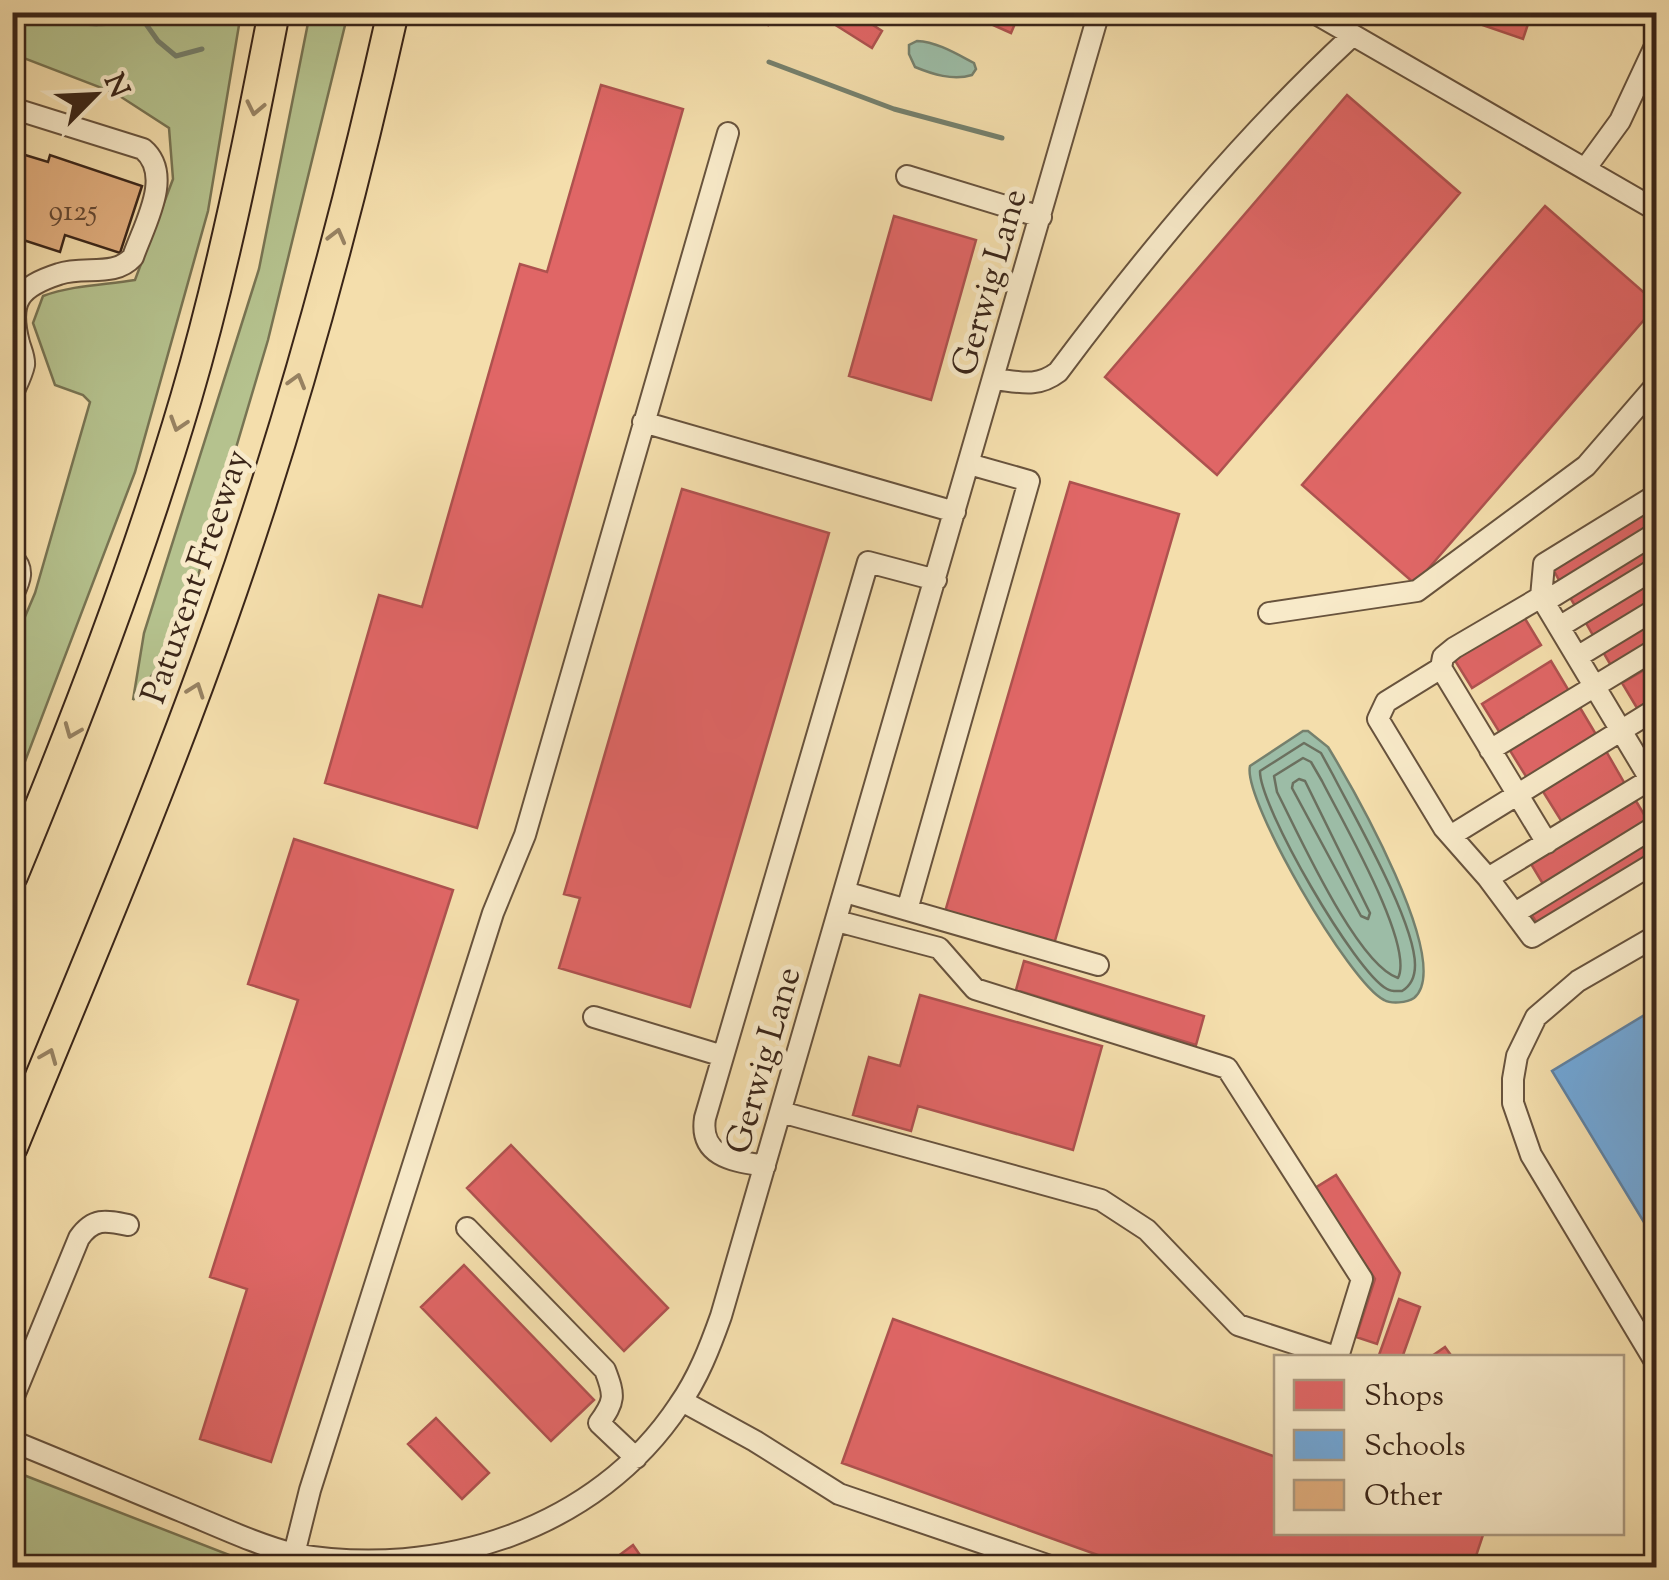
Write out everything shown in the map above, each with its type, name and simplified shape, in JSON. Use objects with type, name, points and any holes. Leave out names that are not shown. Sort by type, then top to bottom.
[{"type":"highway","name":"Patuxent Freeway","points":[[12,876],[125,590],[186,397],[236,200],[274,12]]},
{"type":"highway","name":"Patuxent Freeway","points":[[12,1147],[174,747],[250,535],[312,330],[393,12]]},
{"type":"street","name":"Gerwig Lane","points":[[12,1441],[294,1554],[369,1564],[472,1561],[583,1503],[636,1458],[682,1402],[709,1350],[721,1316],[1099,12]]},
{"type":"street","points":[[1313,12],[1656,210]]},
{"type":"street","points":[[995,379],[1033,384],[1058,372],[1132,274],[1298,86],[1352,36]]},
{"type":"street","points":[[1585,169],[1620,120],[1656,44]]},
{"type":"street","points":[[12,108],[143,149],[156,163],[158,172],[157,186],[128,263],[112,269],[62,272],[22,291],[16,300],[16,330],[24,363],[12,395]]},
{"type":"street","points":[[294,1554],[310,1490],[481,950],[503,883],[526,834],[728,133]]},
{"type":"street","points":[[907,176],[1040,217]]},
{"type":"street","points":[[1269,613],[1417,591],[1586,466],[1656,385]]},
{"type":"street","points":[[643,422],[955,512]]},
{"type":"street","points":[[907,910],[1029,481],[970,464]]},
{"type":"street","points":[[1488,878],[1655,781],[1542,599],[1544,564],[1656,495]]},
{"type":"street","points":[[1656,533],[1454,648],[1444,657],[1441,668],[1386,702],[1378,719],[1444,828],[1532,937],[1656,862]]},
{"type":"street","points":[[12,557],[21,575],[12,597]]},
{"type":"street","points":[[765,1166],[719,1156],[705,1139],[705,1118],[723,1056],[868,562],[936,580]]},
{"type":"street","points":[[1559,627],[1656,568]]},
{"type":"street","points":[[1577,657],[1656,608]]},
{"type":"street","points":[[1490,750],[1656,649]]},
{"type":"street","points":[[1441,668],[1546,843]]},
{"type":"street","points":[[1452,835],[1656,709]]},
{"type":"street","points":[[1515,913],[1656,826]]},
{"type":"street","points":[[845,892],[1098,965]]},
{"type":"street","points":[[837,921],[939,948],[975,990],[1227,1068],[1362,1279],[1340,1355]]},
{"type":"street","points":[[1656,936],[1578,981],[1536,1017],[1516,1056],[1513,1091],[1520,1130],[1531,1155],[1656,1363]]},
{"type":"street","points":[[594,1017],[723,1056]]},
{"type":"street","points":[[782,1112],[1100,1200],[1148,1230],[1238,1325],[1333,1355]]},
{"type":"street","points":[[12,1401],[79,1238],[95,1222],[128,1225]]},
{"type":"street","points":[[468,1228],[605,1370],[612,1404],[599,1423],[636,1458]]},
{"type":"street","points":[[682,1402],[839,1494],[1056,1568]]},
{"type":"shaded area","points":[[13,13],[241,13],[208,211],[135,472],[13,793],[13,645],[35,593],[90,402],[83,395],[55,385],[33,323],[43,296],[77,287],[135,280],[173,179],[169,128],[115,93],[13,54]]},
{"type":"shaded area","points":[[310,13],[348,13],[268,340],[179,640],[133,700],[144,633],[259,269]]},
{"type":"shaded area","points":[[21,1474],[260,1567],[13,1567],[13,1492]]},
{"type":"water","points":[[917,41],[953,52],[974,63],[976,69],[972,75],[957,77],[915,67],[909,45]]},
{"type":"water","points":[[1303,731],[1328,747],[1395,874],[1421,950],[1423,979],[1411,1000],[1384,1000],[1368,987],[1301,889],[1263,814],[1252,785],[1250,766]]},
{"type":"building: Shops","points":[[749,12],[776,12],[768,25]]},
{"type":"building: Shops","points":[[815,12],[853,12],[882,31],[872,48]]},
{"type":"building: Shops","points":[[964,12],[1020,12],[1011,33]]},
{"type":"building: Shops","points":[[1461,12],[1540,12],[1539,18],[1529,21],[1523,39],[1459,17]]},
{"type":"building: Shops","points":[[601,85],[683,109],[477,828],[325,783],[379,595],[422,607],[520,264],[547,272]]},
{"type":"building: Shops","points":[[1347,95],[1460,193],[1217,475],[1105,377]]},
{"type":"building: Shops","points":[[1545,206],[1656,306],[1415,584],[1302,485]]},
{"type":"building: Shops","points":[[894,216],[976,240],[931,400],[849,376]]},
{"type":"building: Shops","points":[[1070,482],[1179,514],[1054,944],[945,912]]},
{"type":"building: Shops","points":[[682,489],[829,533],[690,1007],[559,968],[580,898],[564,894]]},
{"type":"building: Shops","points":[[1656,505],[1656,523],[1560,582],[1553,569]]},
{"type":"building: Shops","points":[[1656,543],[1656,560],[1577,609],[1569,596]]},
{"type":"building: Shops","points":[[1656,580],[1656,600],[1594,637],[1586,623]]},
{"type":"building: Shops","points":[[1524,617],[1541,645],[1472,688],[1454,659]]},
{"type":"building: Shops","points":[[1656,620],[1656,642],[1613,669],[1603,652]]},
{"type":"building: Shops","points":[[1551,661],[1569,691],[1500,733],[1482,704]]},
{"type":"building: Shops","points":[[1656,663],[1656,697],[1637,708],[1622,683]]},
{"type":"building: Shops","points":[[1579,706],[1597,736],[1527,778],[1509,749]]},
{"type":"building: Shops","points":[[1606,751],[1625,784],[1562,822],[1542,790]]},
{"type":"building: Shops","points":[[1636,801],[1648,821],[1543,884],[1531,864]]},
{"type":"building: Shops","points":[[1656,838],[1656,854],[1539,926],[1531,914]]},
{"type":"building: Shops","points":[[294,839],[453,890],[271,1462],[200,1439],[247,1289],[210,1277],[298,1000],[248,984]]},
{"type":"building: Shops","points":[[1024,961],[1204,1016],[1196,1045],[1016,990]]},
{"type":"building: Shops","points":[[920,995],[1102,1046],[1073,1150],[918,1106],[911,1131],[853,1115],[869,1057],[900,1066]]},
{"type":"building: Shops","points":[[511,1145],[668,1308],[624,1351],[467,1188]]},
{"type":"building: Shops","points":[[1336,1175],[1400,1273],[1377,1344],[1356,1337],[1375,1279],[1315,1188]]},
{"type":"building: Shops","points":[[464,1265],[594,1400],[551,1441],[421,1307]]},
{"type":"building: Shops","points":[[1399,1299],[1420,1307],[1403,1355],[1379,1355]]},
{"type":"building: Shops","points":[[893,1319],[1274,1456],[1274,1535],[1483,1535],[1472,1568],[1134,1568],[842,1463]]},
{"type":"building: Shops","points":[[1445,1347],[1451,1355],[1433,1355]]},
{"type":"building: Shops","points":[[436,1418],[489,1473],[462,1499],[408,1444]]},
{"type":"building: Shops","points":[[633,1545],[649,1568],[602,1568]]},
{"type":"building: Schools","points":[[1656,1008],[1656,1242],[1552,1071]]},
{"type":"building: Other","points":[[12,151],[48,162],[50,155],[142,186],[120,253],[65,235],[60,252],[14,237],[12,240]]},
{"type":"waterway","points":[[57,12],[88,23],[141,17],[158,41],[176,56],[202,49]]},
{"type":"waterway","points":[[769,62],[894,109],[1002,138]]}]
